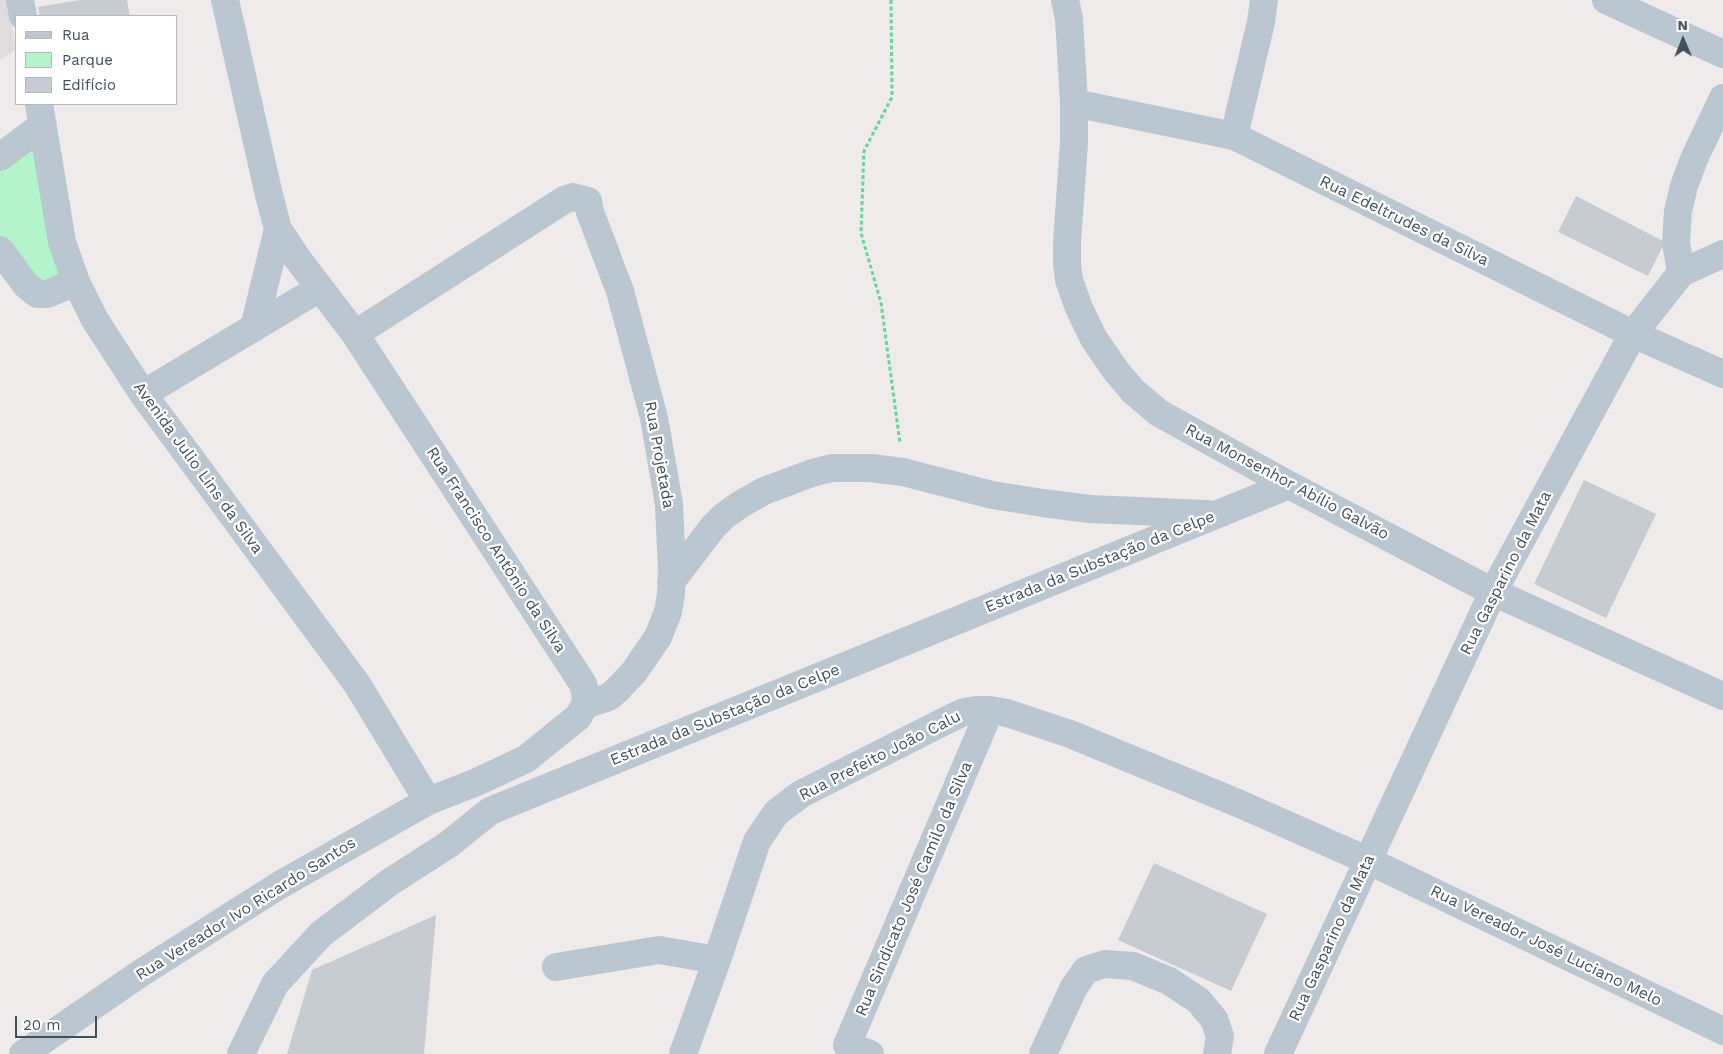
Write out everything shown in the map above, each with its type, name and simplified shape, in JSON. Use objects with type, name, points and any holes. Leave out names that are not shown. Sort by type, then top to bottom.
[{"type":"street","points":[[20,0],[23,15]]},
{"type":"street","points":[[225,0],[268,195],[278,229],[254,328]]},
{"type":"street","name":"Rua Monsenhor Abílio Galvão","points":[[1065,0],[1069,19],[1074,103],[1074,143],[1067,264],[1079,308],[1094,339],[1116,371],[1133,391],[1159,413],[1289,485],[1493,592],[1723,696]]},
{"type":"street","points":[[1234,136],[1261,22],[1264,0]]},
{"type":"street","points":[[1606,0],[1723,54]]},
{"type":"street","points":[[1723,98],[1694,159],[1678,211],[1676,243],[1681,273],[1723,254]]},
{"type":"street","name":"Rua Edeltrudes da Silva","points":[[1074,103],[1234,136],[1633,334],[1723,374]]},
{"type":"street","points":[[0,157],[41,114]]},
{"type":"street","name":"Avenida Julio Lins da Silva","points":[[41,114],[62,242],[76,282],[95,320],[143,394],[357,684],[428,801]]},
{"type":"street","name":"Rua Projetada","points":[[355,334],[564,200],[572,197],[588,201],[590,212],[620,291],[654,418],[669,504],[671,594],[668,612],[658,637],[634,672],[609,697],[585,705]]},
{"type":"street","name":"Rua Francisco Antônio da Silva","points":[[278,229],[355,334],[583,684],[586,696],[585,705]]},
{"type":"street","points":[[0,250],[26,285],[37,294],[47,294],[76,282]]},
{"type":"street","name":"Rua Gasparino da Mata","points":[[1278,1054],[1493,592],[1633,334],[1681,273]]},
{"type":"street","points":[[143,394],[320,288]]},
{"type":"street","points":[[671,582],[713,527],[724,516],[764,491],[812,473],[832,468],[871,468],[903,472],[992,495],[1089,509],[1216,515]]},
{"type":"street","name":"Estrada da Substação da Celpe","points":[[241,1054],[275,984],[321,934],[390,882],[449,844],[490,811],[1289,485]]},
{"type":"street","points":[[490,811],[478,782],[526,758],[578,717],[585,705]]},
{"type":"street","name":"Rua Prefeito João Calu","points":[[683,1054],[718,960],[757,841],[776,813],[801,794],[964,712],[990,710],[1007,713],[1070,734],[1240,804],[1369,861]]},
{"type":"street","name":"Rua Sindicato José Camilo da Silva","points":[[870,1054],[847,1045],[990,710]]},
{"type":"street","name":"Rua Vereador Ivo Ricardo Santos","points":[[23,1054],[142,973],[278,886],[428,801],[478,782]]},
{"type":"street","name":"Rua Vereador José Luciano Melo","points":[[1369,861],[1723,1031]]},
{"type":"street","points":[[556,967],[659,950],[718,960]]},
{"type":"street","points":[[1043,1054],[1074,986],[1086,970],[1105,964],[1133,966],[1169,981],[1198,1000],[1214,1019],[1220,1036],[1217,1054]]},
{"type":"path","points":[[891,0],[892,97],[864,151],[861,233],[881,303],[903,472]]},
{"type":"shaded area","points":[[0,0],[8,0],[15,50],[0,60]]},
{"type":"green space","points":[[39,133],[67,270],[38,287],[0,237],[0,162]]},
{"type":"building","points":[[80,0],[127,0],[130,15],[40,15],[38,7]]},
{"type":"building","points":[[1576,196],[1665,242],[1648,276],[1558,232]]},
{"type":"building","points":[[1584,480],[1656,514],[1606,618],[1534,584]]},
{"type":"building","points":[[1154,863],[1267,914],[1231,991],[1118,940]]},
{"type":"building","points":[[436,915],[424,1054],[287,1054],[312,970]]}]
